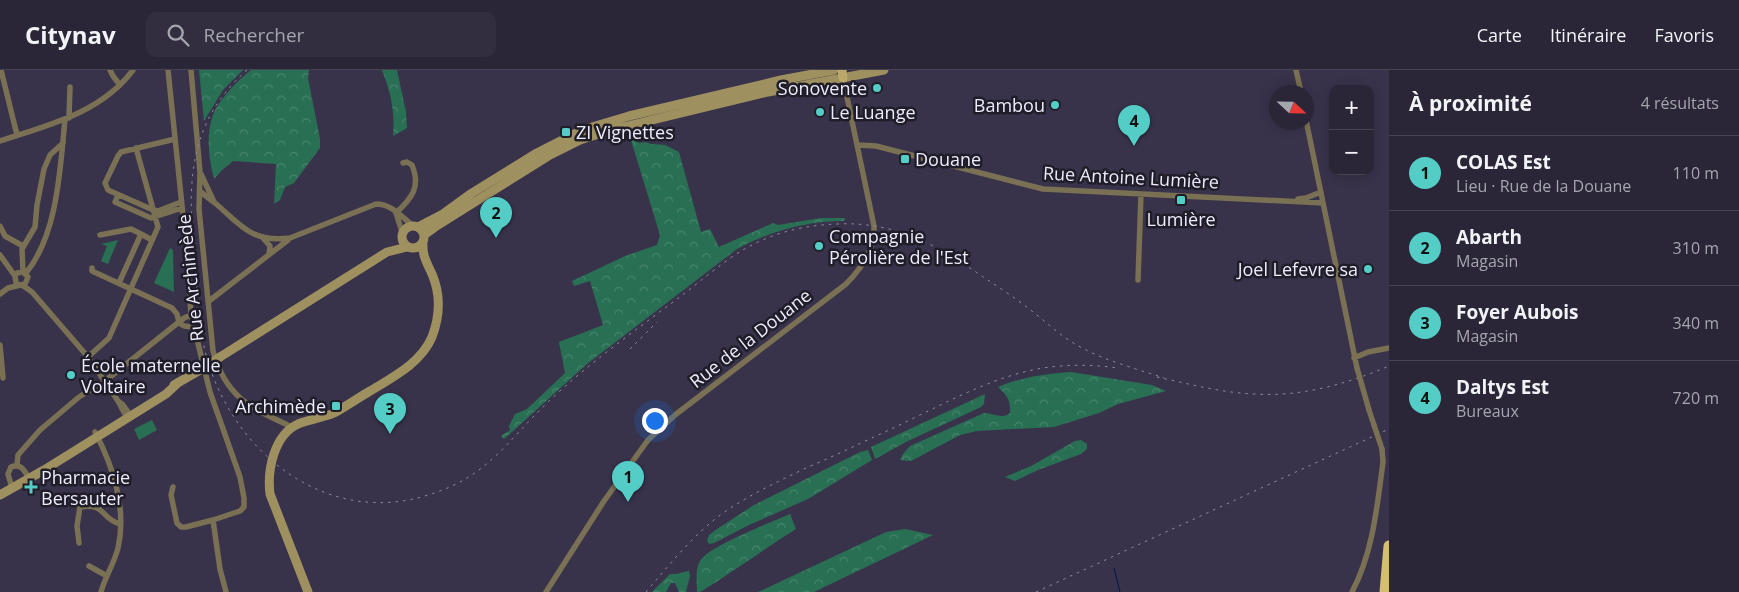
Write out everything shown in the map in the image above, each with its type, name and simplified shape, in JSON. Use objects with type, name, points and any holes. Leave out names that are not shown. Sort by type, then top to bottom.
[{"type":"highway","points":[[1385,592],[1389,546]]},
{"type":"main road","points":[[388,252],[406,227],[415,226],[443,214],[486,184],[535,154],[582,130],[648,111],[834,70]]},
{"type":"main road","points":[[0,495],[127,415],[163,390],[200,370],[388,252],[408,247],[417,247],[435,227],[506,182],[580,140],[611,130],[842,74],[884,70]]},
{"type":"main road","points":[[308,592],[272,503],[269,485],[270,472],[277,447],[292,427],[302,422],[332,414],[348,405],[400,372],[417,359],[427,346],[439,313],[439,301],[432,275],[423,256],[423,239],[415,226]]},
{"type":"main road","points":[[402,235],[408,247],[423,256]]},
{"type":"street","points":[[1,70],[17,135]]},
{"type":"street","points":[[110,70],[120,85]]},
{"type":"street","points":[[0,141],[67,119],[90,108],[120,85],[133,70]]},
{"type":"street","points":[[168,70],[182,205],[190,315],[210,392],[240,477],[244,507],[240,511],[213,520],[181,527],[177,524],[170,495],[173,487]]},
{"type":"street","name":"Rue Archimède","points":[[192,70],[200,172],[200,214],[213,351],[220,373],[230,389],[244,402],[260,412],[292,427]]},
{"type":"street","points":[[1296,70],[1299,85]]},
{"type":"street","name":"Rue de la Douane","points":[[546,592],[604,501],[648,440],[675,415],[846,284],[860,267],[872,244],[874,230],[842,74]]},
{"type":"street","points":[[0,294],[20,277],[40,252],[47,234],[60,175],[70,87]]},
{"type":"street","points":[[1308,130],[1354,358],[1382,449],[1383,462],[1370,549],[1363,570],[1352,592]]},
{"type":"street","points":[[175,139],[122,152],[118,156],[105,183],[108,190],[153,210],[158,211],[182,205]]},
{"type":"street","points":[[20,277],[23,246],[35,227],[37,204],[47,161],[53,151],[63,143]]},
{"type":"street","name":"Rue Antoine Lumière","points":[[858,145],[876,146],[1043,189],[1323,203]]},
{"type":"street","points":[[88,357],[109,338],[158,227],[136,148]]},
{"type":"street","points":[[396,213],[410,200],[416,182],[412,165],[407,162],[403,163]]},
{"type":"street","points":[[200,172],[214,202]]},
{"type":"street","points":[[200,192],[245,230],[264,238],[275,240],[290,238],[376,204],[388,206],[415,226]]},
{"type":"street","name":"Rue Antoine Lumière","points":[[1288,200],[1306,198],[1321,192]]},
{"type":"street","points":[[1138,280],[1141,194]]},
{"type":"street","points":[[118,195],[115,202],[151,218],[182,205]]},
{"type":"street","points":[[200,214],[203,204],[208,201],[214,202]]},
{"type":"street","points":[[396,213],[402,235]]},
{"type":"street","points":[[343,217],[348,224]]},
{"type":"street","points":[[0,226],[5,236],[23,246]]},
{"type":"street","points":[[100,235],[131,230],[152,240]]},
{"type":"street","points":[[119,283],[141,234]]},
{"type":"street","points":[[264,238],[270,246],[269,254]]},
{"type":"street","points":[[209,301],[290,238]]},
{"type":"street","points":[[0,255],[88,357],[127,415]]},
{"type":"street","points":[[92,268],[92,272],[176,311],[179,323],[184,326],[193,327]]},
{"type":"street","points":[[20,277],[28,281],[32,292]]},
{"type":"street","points":[[17,466],[18,454],[40,430],[79,397],[105,381],[190,315]]},
{"type":"street","points":[[0,346],[4,378]]},
{"type":"street","points":[[1354,358],[1368,352],[1389,348]]},
{"type":"street","points":[[96,434],[114,475],[119,503],[120,524],[115,559],[102,592]]},
{"type":"street","points":[[12,488],[8,474],[11,467],[17,466],[23,469],[29,478]]},
{"type":"street","points":[[79,543],[77,526],[80,508],[92,506],[104,513],[112,522],[120,524]]},
{"type":"street","points":[[213,520],[226,592]]},
{"type":"street","points":[[89,566],[107,576]]},
{"type":"green space","points":[[199,70],[243,70],[223,90],[204,121]]},
{"type":"green space","points":[[251,70],[309,70],[308,78],[320,139],[320,148],[294,183],[285,187],[280,200],[274,204],[276,164],[233,161],[214,179],[211,164],[209,133],[212,118],[228,91]]},
{"type":"green space","points":[[382,70],[397,70],[406,112],[407,128],[393,136],[392,102]]},
{"type":"green space","points":[[630,137],[639,143],[646,142],[665,145],[679,152],[701,232],[710,229],[719,247],[773,223],[778,225],[821,218],[845,218],[844,221],[830,221],[789,228],[762,237],[737,249],[587,364],[504,439],[501,436],[510,430],[509,426],[515,414],[527,409],[565,373],[559,342],[603,325],[590,281],[574,286],[572,281],[625,256],[657,245],[660,235]]},
{"type":"green space","points":[[118,240],[108,264],[101,261],[107,246],[101,244]]},
{"type":"green space","points":[[170,248],[173,250],[174,292],[154,283]]},
{"type":"green space","points":[[1071,372],[1152,385],[1166,391],[1118,404],[1099,413],[1054,427],[977,431],[960,435],[911,461],[900,460],[910,446],[984,413],[1004,416],[1010,413],[1008,398],[998,387],[1034,376]]},
{"type":"green space","points":[[985,394],[984,404],[981,407],[906,442],[875,459],[871,447]]},
{"type":"green space","points":[[152,420],[157,430],[139,440],[134,429]]},
{"type":"green space","points":[[1081,440],[1087,444],[1087,449],[1081,454],[1015,481],[1005,477],[1031,466],[1075,441]]},
{"type":"green space","points":[[868,450],[872,460],[808,499],[714,543],[709,544],[707,541],[709,535],[754,505],[860,452]]},
{"type":"green space","points":[[790,514],[796,529],[700,592],[697,592],[697,568],[705,555],[715,548],[756,528]]},
{"type":"green space","points":[[905,529],[933,535],[814,592],[758,592],[886,532]]},
{"type":"green space","points":[[689,571],[690,576],[686,592],[679,592],[675,583],[671,583],[666,592],[652,592],[670,574]]},
{"type":"waterway","points":[[1114,568],[1120,592]]},
{"type":"railway","points":[[247,70],[226,91],[211,114],[201,137],[195,161],[191,212],[198,305],[203,343],[210,368],[224,401],[244,431],[267,456],[294,477],[325,492],[357,501],[392,502],[428,495],[466,478],[495,457],[548,402],[580,374],[724,262],[762,240],[783,232],[815,226],[858,224],[898,231],[916,238],[934,246],[969,267],[1085,350],[1164,378]]},
{"type":"railway","points":[[630,349],[657,322]]},
{"type":"railway","points":[[646,592],[692,540],[723,513],[753,495],[806,468],[957,397],[1010,376],[1028,371],[1062,366],[1084,365],[1118,368]]},
{"type":"railway","points":[[1157,377],[1230,392],[1272,394],[1324,388],[1389,366]]},
{"type":"railway","points":[[1036,592],[1389,429]]},
{"type":"place","name":"Sonovente","points":[[877,88]]},
{"type":"place","name":"Bambou","points":[[1055,105]]},
{"type":"place","name":"Le Luange","points":[[820,112]]},
{"type":"place","name":"ZI Vignettes","points":[[566,132]]},
{"type":"place","name":"Daltys Est","points":[[1134,146]]},
{"type":"place","name":"Douane","points":[[905,159]]},
{"type":"place","name":"Lumière","points":[[1181,200]]},
{"type":"place","name":"Abarth","points":[[496,238]]},
{"type":"place","name":"Compagnie Pérolière de l'Est","points":[[819,246]]},
{"type":"place","name":"Joel Lefevre sa","points":[[1368,269]]},
{"type":"place","name":"École maternelle Voltaire","points":[[71,375]]},
{"type":"place","name":"Archimède","points":[[336,406]]},
{"type":"place","name":"Foyer Aubois","points":[[390,434]]},
{"type":"place","name":"Pharmacie Bersauter","points":[[31,487]]},
{"type":"place","name":"COLAS Est","points":[[628,502]]}]
